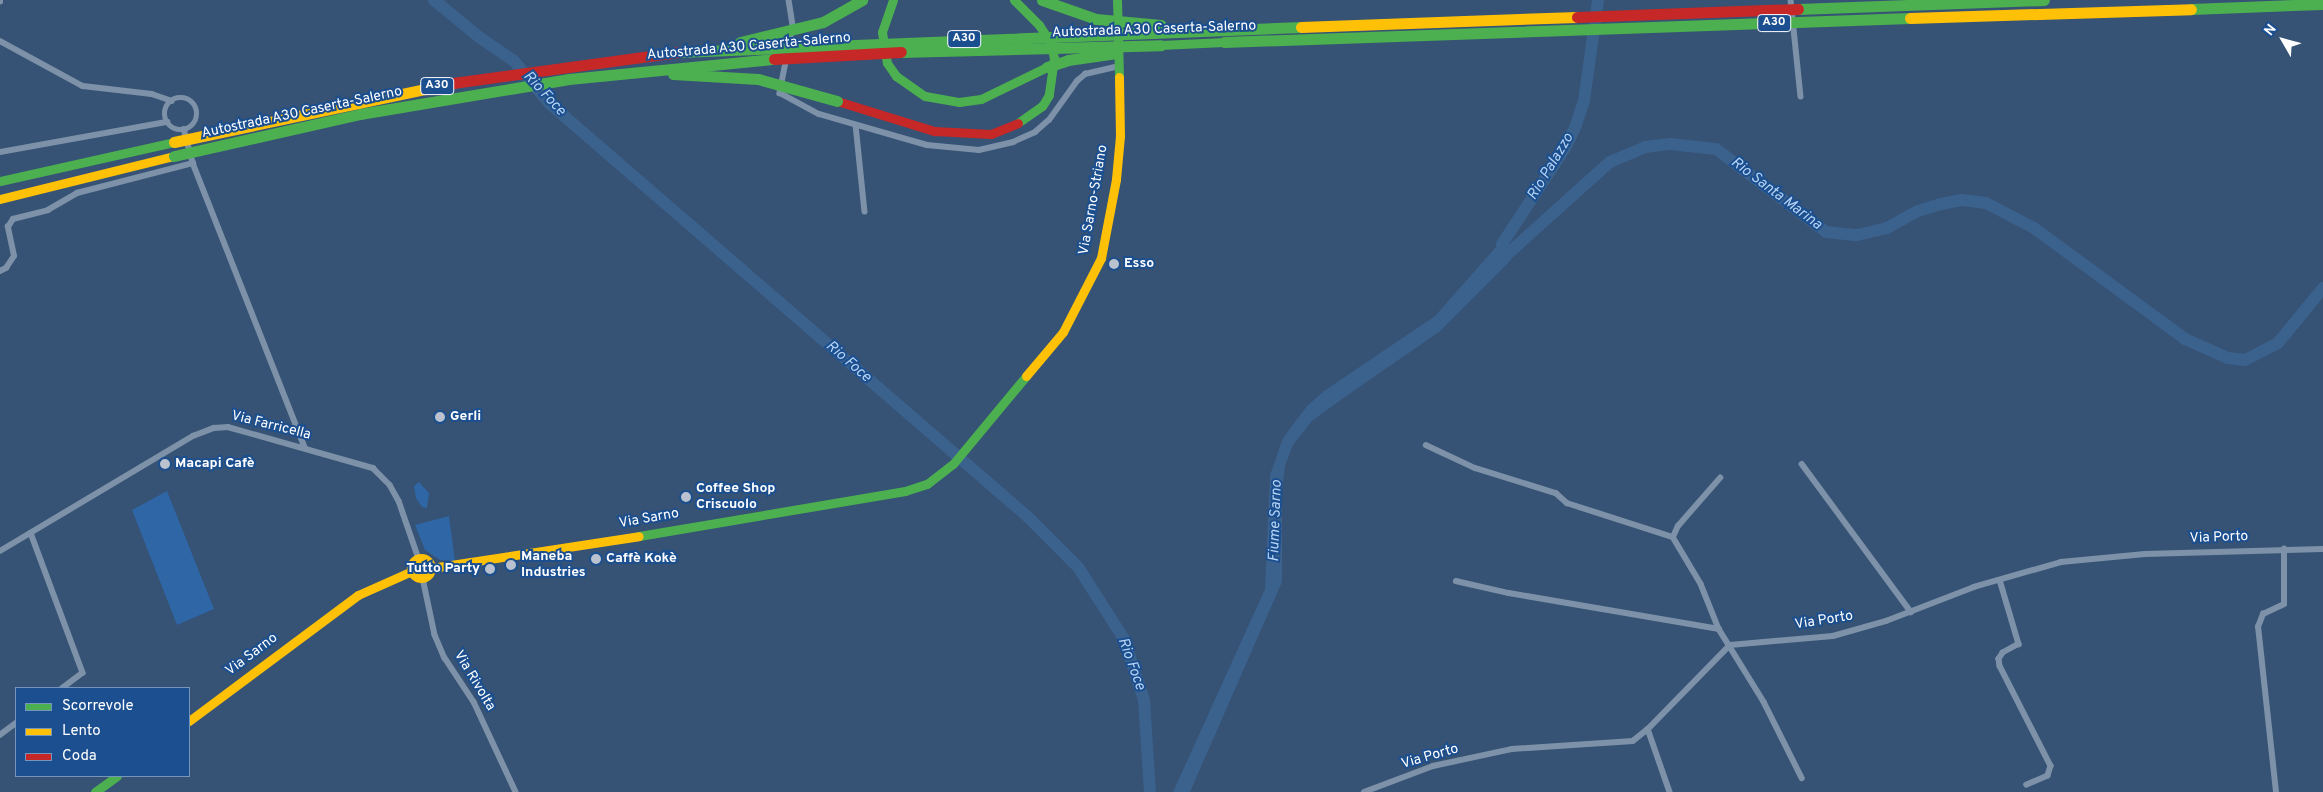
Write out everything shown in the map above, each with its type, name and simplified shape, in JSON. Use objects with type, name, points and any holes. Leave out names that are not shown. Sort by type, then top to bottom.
[{"type":"main road","points":[[704,49],[796,30],[823,22],[862,0]]},
{"type":"main road","points":[[893,0],[882,32],[887,63],[896,76],[925,96],[958,102],[981,99],[1047,67],[1086,56],[1145,52],[1161,45]]},
{"type":"main road","points":[[634,73],[758,79],[934,131],[991,134],[1024,122],[1042,106],[1049,95],[1054,58],[1050,42],[1039,25],[1014,0]]},
{"type":"main road","points":[[1042,0],[1096,19],[1225,28]]},
{"type":"main road","name":"Via Sarno-Striano","points":[[953,464],[1064,332],[1101,258],[1116,179],[1120,136],[1117,0]]},
{"type":"main road","name":"Autostrada A30 Caserta-Salerno","points":[[0,181],[475,78],[704,49],[1225,28],[2044,0]]},
{"type":"main road","name":"Autostrada A30 Caserta-Salerno","points":[[0,199],[174,156],[360,114],[569,79],[830,54],[1161,45],[2323,4]]},
{"type":"main road","name":"Via Sarno","points":[[431,568],[525,556],[905,491],[927,484],[953,464]]},
{"type":"main road","points":[[419,559],[427,560],[431,568],[428,576],[423,578],[412,571],[414,562],[419,559]]},
{"type":"main road","name":"Via Sarno","points":[[190,720],[358,595],[372,586],[412,571]]},
{"type":"main road","points":[[95,792],[116,777]]},
{"type":"street","points":[[789,0],[793,26],[780,93],[819,114],[945,149],[996,147],[1035,132],[1085,74],[1119,66]]},
{"type":"street","points":[[1791,0],[1801,96]]},
{"type":"street","points":[[0,41],[82,86],[152,94],[172,100],[187,99],[195,106],[194,122],[184,129],[176,129],[167,122],[166,108],[172,100]]},
{"type":"street","points":[[0,152],[167,122]]},
{"type":"street","points":[[856,125],[865,212]]},
{"type":"street","points":[[184,129],[193,163],[305,446]]},
{"type":"street","points":[[0,271],[6,268],[14,256],[8,227],[14,219],[48,210],[77,193],[193,163]]},
{"type":"street","name":"Via Farricella","points":[[0,551],[193,436],[214,428],[228,427],[305,446],[373,468],[384,479],[399,501],[419,559]]},
{"type":"street","points":[[1426,446],[1475,468],[1556,493],[1567,503],[1673,537],[1701,584],[1719,630],[1764,702],[1802,778]]},
{"type":"street","points":[[1802,464],[1911,612]]},
{"type":"street","points":[[1673,537],[1678,526],[1720,478]]},
{"type":"street","points":[[31,533],[83,673],[64,687]]},
{"type":"street","points":[[2276,792],[2258,627],[2263,614],[2284,604],[2284,549]]},
{"type":"street","name":"Via Porto","points":[[1364,792],[1433,766],[1512,749],[1632,741],[1648,729],[1730,645],[1833,636],[2060,562],[2145,554],[2323,549]]},
{"type":"street","name":"Via Rivolta","points":[[423,578],[435,635],[445,658],[478,710],[516,792]]},
{"type":"street","points":[[1456,580],[1509,593],[1719,630]]},
{"type":"street","points":[[2000,580],[2019,644],[2004,652],[1999,658],[2000,666],[2050,766],[2048,776],[2027,785]]},
{"type":"street","points":[[0,735],[15,724]]},
{"type":"street","points":[[1648,729],[1670,792]]},
{"type":"shaded area","points":[[419,482],[429,493],[427,508],[422,507],[416,498],[414,486]]},
{"type":"shaded area","points":[[167,491],[214,609],[177,625],[132,510]]},
{"type":"shaded area","points":[[449,516],[455,561],[440,560],[425,550],[415,525]]},
{"type":"water","name":"Fiume Sarno","points":[[1511,230],[1514,232],[1508,244],[1513,247],[1524,242],[1509,262],[1439,332],[1312,421],[1293,445],[1285,466],[1282,490],[1282,582],[1190,792],[1173,792],[1265,589],[1270,475],[1283,438],[1307,406],[1324,391],[1435,316]]},
{"type":"waterway","name":"Rio Foce","points":[[434,0],[479,37],[514,61],[549,103],[1028,517],[1078,567],[1124,639],[1144,700],[1150,792]]},
{"type":"waterway","name":"Rio Palazzo","points":[[1502,244],[1565,148],[1576,125],[1584,101],[1598,0]]},
{"type":"waterway","name":"Rio Santa Marina","points":[[1511,251],[1610,162],[1645,147],[1670,144],[1716,149],[1826,232],[1857,235],[1887,228],[1918,211],[1941,204],[1962,200],[1986,203],[2034,228],[2185,339],[2228,358],[2245,360],[2278,343],[2323,288]]},
{"type":"traffic: fast","points":[[740,42],[823,22],[862,0]]},
{"type":"traffic: fast","points":[[893,0],[882,32],[887,63],[896,76],[925,96],[959,102],[981,99],[1047,67]]},
{"type":"traffic: fast","points":[[1014,0],[1039,25],[1050,42],[1054,58],[1049,95],[1042,106],[1018,123]]},
{"type":"traffic: fast","points":[[1042,0],[1096,19],[1161,25]]},
{"type":"traffic: fast","points":[[1117,0],[1119,77]]},
{"type":"traffic: fast","points":[[1798,9],[2044,0]]},
{"type":"traffic: fast","points":[[2191,9],[2323,4]]},
{"type":"traffic: fast","points":[[1224,42],[1910,18]]},
{"type":"traffic: fast","points":[[680,52],[1301,27]]},
{"type":"traffic: fast","points":[[1161,45],[1224,42]]},
{"type":"traffic: fast","points":[[901,52],[1161,45]]},
{"type":"traffic: fast","points":[[1047,67],[1068,60],[1117,53]]},
{"type":"traffic: fast","points":[[174,156],[360,114],[569,79],[774,59]]},
{"type":"traffic: fast","points":[[673,74],[758,79],[837,101]]},
{"type":"traffic: fast","points":[[0,181],[174,142]]},
{"type":"traffic: fast","points":[[639,536],[905,491],[927,484],[953,464],[1026,376]]},
{"type":"traffic: fast","points":[[95,792],[116,777]]},
{"type":"traffic: slow","points":[[1910,18],[2191,9]]},
{"type":"traffic: slow","points":[[1301,27],[1577,17]]},
{"type":"traffic: slow","points":[[1026,376],[1063,332],[1101,258],[1116,179],[1120,136],[1119,77]]},
{"type":"traffic: slow","points":[[174,142],[453,83]]},
{"type":"traffic: slow","points":[[0,199],[174,156]]},
{"type":"traffic: slow","points":[[431,568],[639,536]]},
{"type":"traffic: slow","points":[[421,558],[428,561],[431,568],[428,575],[421,578],[414,575],[411,568],[414,561],[421,558]]},
{"type":"traffic: slow","points":[[190,720],[358,595],[412,571]]},
{"type":"traffic: jam","points":[[1577,17],[1798,9]]},
{"type":"traffic: jam","points":[[453,83],[680,52]]},
{"type":"traffic: jam","points":[[774,59],[901,52]]},
{"type":"traffic: jam","points":[[837,101],[934,131],[991,134],[1018,123]]},
{"type":"place","name":"Esso","points":[[1114,264]]},
{"type":"place","name":"Gerli","points":[[440,417]]},
{"type":"place","name":"Macapi Cafè","points":[[165,464]]},
{"type":"place","name":"Coffee Shop Criscuolo","points":[[686,497]]},
{"type":"place","name":"Caffè Kokè","points":[[596,559]]},
{"type":"place","name":"Maneba Industries","points":[[511,565]]},
{"type":"place","name":"Tutto Party","points":[[490,569]]}]
